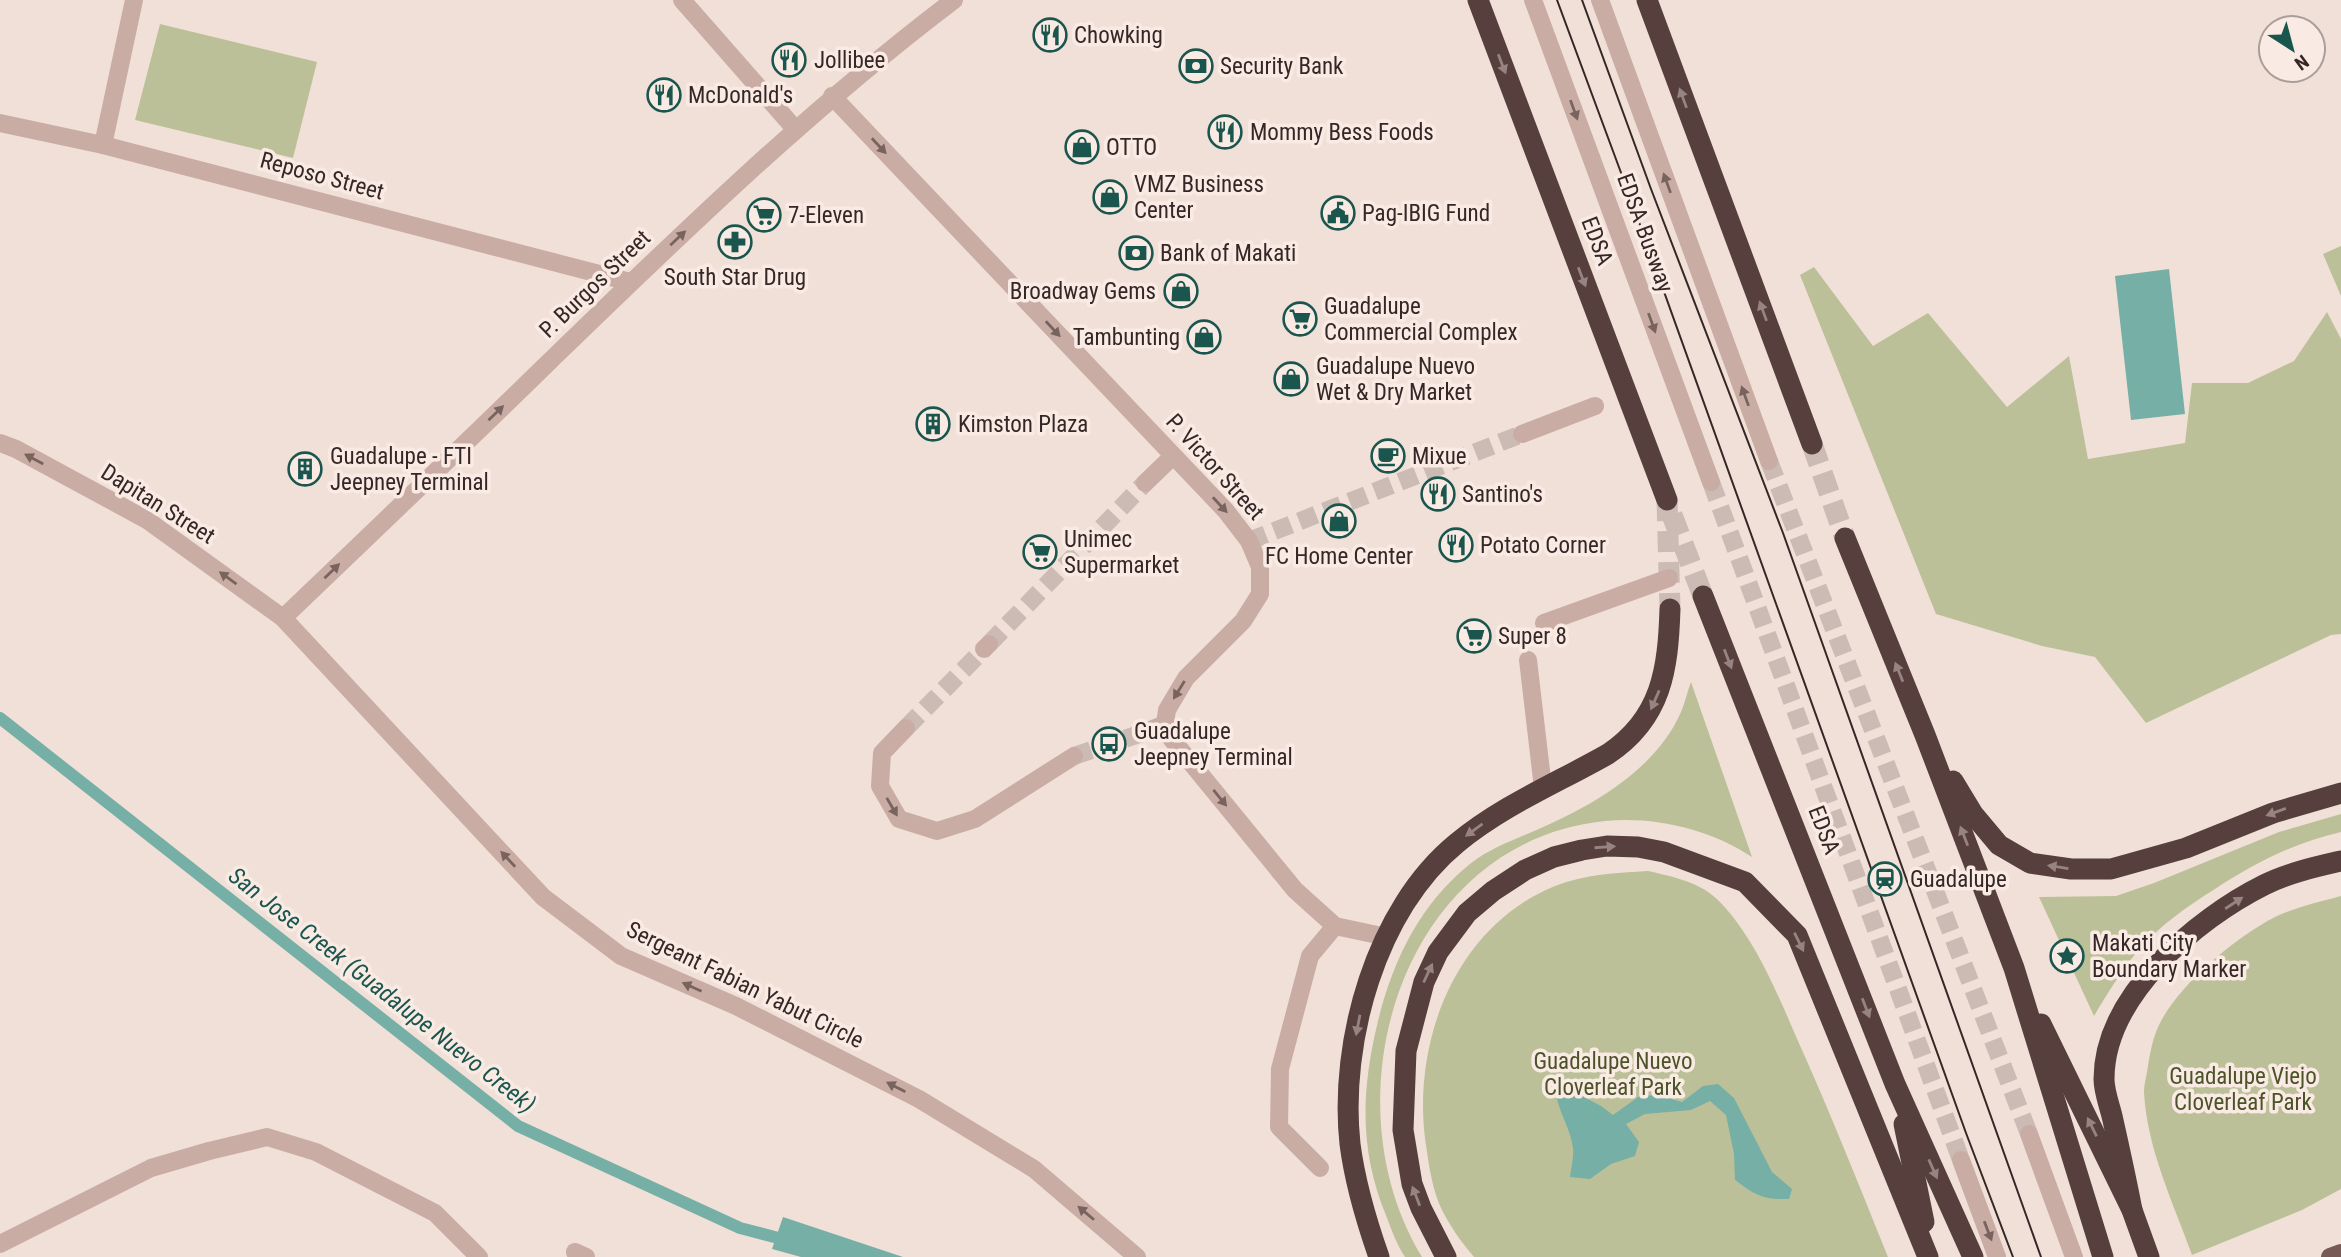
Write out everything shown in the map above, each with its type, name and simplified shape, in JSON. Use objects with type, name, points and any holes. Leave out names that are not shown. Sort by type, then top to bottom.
[{"type":"highway","name":"EDSA","points":[[1478,0],[1667,500]]},
{"type":"highway","points":[[1647,0],[1812,444]]},
{"type":"highway","points":[[1845,538],[1925,735],[2014,968],[2103,1257]]},
{"type":"highway","name":"EDSA","points":[[1703,596],[1895,1084],[1973,1257]]},
{"type":"highway","points":[[1379,1257],[1357,1183],[1350,1142],[1349,1100],[1359,1017],[1370,976],[1387,937],[1418,882],[1456,843],[1512,804],[1608,754],[1640,726],[1657,698],[1663,681],[1670,609]]},
{"type":"highway","points":[[1925,735],[1973,814],[2000,845],[2030,863],[2071,869],[2111,869],[2186,848],[2273,813],[2341,793]]},
{"type":"highway","points":[[1446,1257],[1412,1184],[1403,1130],[1406,1051],[1424,982],[1438,952],[1468,913],[1493,891],[1525,870],[1554,858],[1607,846],[1638,847],[1664,852],[1745,883],[1797,935],[1930,1257]]},
{"type":"highway","points":[[2134,1215],[2104,1080],[2111,1037],[2124,1012],[2141,986],[2179,943],[2205,923],[2266,884],[2341,861]]},
{"type":"highway","points":[[2014,968],[2134,1215],[2149,1257]]},
{"type":"highway","name":"EDSA","points":[[1895,1084],[1930,1257]]},
{"type":"main road","points":[[2330,1257],[2341,1253]]},
{"type":"street","points":[[103,145],[134,0]]},
{"type":"street","points":[[682,0],[796,130]]},
{"type":"street","name":"P. Burgos Street","points":[[283,618],[630,282],[832,96],[954,0]]},
{"type":"street","name":"EDSA Busway","points":[[1533,0],[1711,482]]},
{"type":"street","name":"EDSA Busway","points":[[1600,0],[1769,461]]},
{"type":"street","name":"P. Victor Street","points":[[832,96],[1226,511],[1249,541],[1260,567],[1260,594],[1242,621],[1186,678],[1167,710],[1165,724]]},
{"type":"street","name":"Reposo Street","points":[[0,123],[103,145],[630,282]]},
{"type":"street","points":[[1522,434],[1595,406]]},
{"type":"street","name":"Dapitan Street","points":[[0,443],[16,449],[147,520],[283,618]]},
{"type":"street","points":[[1145,483],[1173,456]]},
{"type":"street","points":[[1544,623],[1669,578]]},
{"type":"street","name":"Sergeant Fabian Yabut Circle","points":[[283,618],[543,897],[621,956],[736,1006],[919,1099],[1034,1169],[1137,1257]]},
{"type":"street","points":[[1528,660],[1543,788]]},
{"type":"street","points":[[1145,732],[1165,724],[1170,737],[1295,890],[1335,926],[1387,937]]},
{"type":"street","points":[[906,728],[881,753],[880,786],[899,819],[937,831],[975,819],[1074,756]]},
{"type":"street","points":[[1320,1168],[1279,1127],[1280,1069],[1310,956],[1335,926]]},
{"type":"street","points":[[2029,1134],[2074,1257]]},
{"type":"street","points":[[0,1244],[151,1168],[267,1137],[316,1152],[435,1213],[479,1257]]},
{"type":"street","points":[[1961,1160],[1997,1257]]},
{"type":"green space","points":[[160,24],[317,62],[293,158],[135,120]]},
{"type":"green space","points":[[2341,246],[2341,296],[2323,254]]},
{"type":"green space","points":[[1814,267],[1873,346],[1928,313],[2007,407],[2069,356],[2088,459],[2185,443],[2192,383],[2248,383],[2294,361],[2327,312],[2341,339],[2341,634],[2331,635],[2146,723],[2095,657],[2042,646],[1936,614],[1800,275]]},
{"type":"green space","points":[[1691,682],[1752,857],[1718,839],[1681,827],[1643,821],[1605,821],[1535,839],[1477,876],[1432,926],[1401,987],[1383,1055],[1381,1125],[1394,1193],[1422,1257],[1405,1257],[1395,1238],[1371,1169],[1366,1121],[1372,1047],[1384,998],[1401,955],[1423,915],[1452,880],[1470,864],[1495,848],[1582,808],[1640,767],[1670,732],[1681,712]]},
{"type":"green space","points":[[2341,814],[2341,832],[2307,842],[2260,862],[2173,918],[2136,953],[2094,1016],[2039,897],[2116,896],[2279,832]]},
{"type":"green space","name":"Guadalupe Nuevo Cloverleaf Park","points":[[1648,871],[1687,881],[1713,895],[1744,932],[1782,1005],[1888,1257],[1474,1257],[1444,1215],[1429,1167],[1423,1113],[1425,1073],[1432,1034],[1446,996],[1464,961],[1489,931],[1519,905],[1555,886],[1612,873]]},
{"type":"green space","name":"Guadalupe Viejo Cloverleaf Park","points":[[2341,896],[2341,1189],[2302,1210],[2192,1255],[2155,1155],[2146,1113],[2144,1086],[2157,1030],[2180,994],[2226,949],[2283,913]]},
{"type":"water","points":[[2169,269],[2185,414],[2131,420],[2115,276]]},
{"type":"water","points":[[1718,1084],[1734,1098],[1772,1172],[1792,1189],[1789,1199],[1760,1196],[1735,1180],[1734,1154],[1726,1115],[1710,1101],[1691,1110],[1645,1114],[1626,1124],[1639,1142],[1635,1156],[1611,1164],[1590,1179],[1570,1177],[1573,1148],[1557,1099],[1561,1093],[1569,1089],[1613,1115],[1641,1095],[1661,1096],[1682,1102],[1703,1086]]},
{"type":"water","points":[[783,1217],[903,1257],[801,1257],[772,1249]]},
{"type":"waterway","name":"San Jose Creek (Guadalupe Nuevo Creek)","points":[[0,718],[518,1126],[740,1228],[790,1241]]},
{"type":"tunnel","points":[[1249,541],[1522,434]]},
{"type":"tunnel","points":[[1812,444],[1845,538]]},
{"type":"tunnel","points":[[1769,461],[2029,1134]]},
{"type":"tunnel","points":[[1711,482],[1961,1160]]},
{"type":"tunnel","points":[[989,644],[1145,483]]},
{"type":"tunnel","points":[[1667,500],[1670,609]]},
{"type":"tunnel","points":[[1672,515],[1703,596]]},
{"type":"tunnel","points":[[906,728],[984,649]]},
{"type":"tunnel","points":[[1074,756],[1145,732]]},
{"type":"tram line","points":[[1557,0],[2013,1257]]},
{"type":"tram line","points":[[1582,0],[1651,189],[1783,533],[2041,1257]]},
{"type":"place","name":"Chowking","points":[[1050,35]]},
{"type":"place","name":"Jollibee","points":[[789,60]]},
{"type":"place","name":"Security Bank","points":[[1196,66]]},
{"type":"place","name":"McDonald's","points":[[664,95]]},
{"type":"place","name":"Mommy Bess Foods","points":[[1225,132]]},
{"type":"place","name":"OTTO","points":[[1082,147]]},
{"type":"place","name":"VMZ Business Center","points":[[1110,197]]},
{"type":"place","name":"Pag-IBIG Fund","points":[[1338,213]]},
{"type":"place","name":"7-Eleven","points":[[764,215]]},
{"type":"place","name":"South Star Drug","points":[[735,242]]},
{"type":"place","name":"Bank of Makati","points":[[1136,253]]},
{"type":"place","name":"Broadway Gems","points":[[1181,291]]},
{"type":"place","name":"Guadalupe Commercial Complex","points":[[1300,319]]},
{"type":"place","name":"Tambunting","points":[[1204,337]]},
{"type":"place","name":"Guadalupe Nuevo Wet & Dry Market","points":[[1291,379]]},
{"type":"place","name":"Kimston Plaza","points":[[933,424]]},
{"type":"place","name":"Mixue","points":[[1388,456]]},
{"type":"place","name":"Guadalupe - FTI Jeepney Terminal","points":[[305,469]]},
{"type":"place","name":"Santino's","points":[[1438,494]]},
{"type":"place","name":"FC Home Center","points":[[1339,521]]},
{"type":"place","name":"Potato Corner","points":[[1456,545]]},
{"type":"place","name":"Unimec Supermarket","points":[[1040,552]]},
{"type":"place","name":"Super 8","points":[[1474,636]]},
{"type":"place","name":"Guadalupe Jeepney Terminal","points":[[1109,744]]},
{"type":"place","name":"Guadalupe","points":[[1885,879]]},
{"type":"place","name":"Makati City Boundary Marker","points":[[2067,956]]}]
